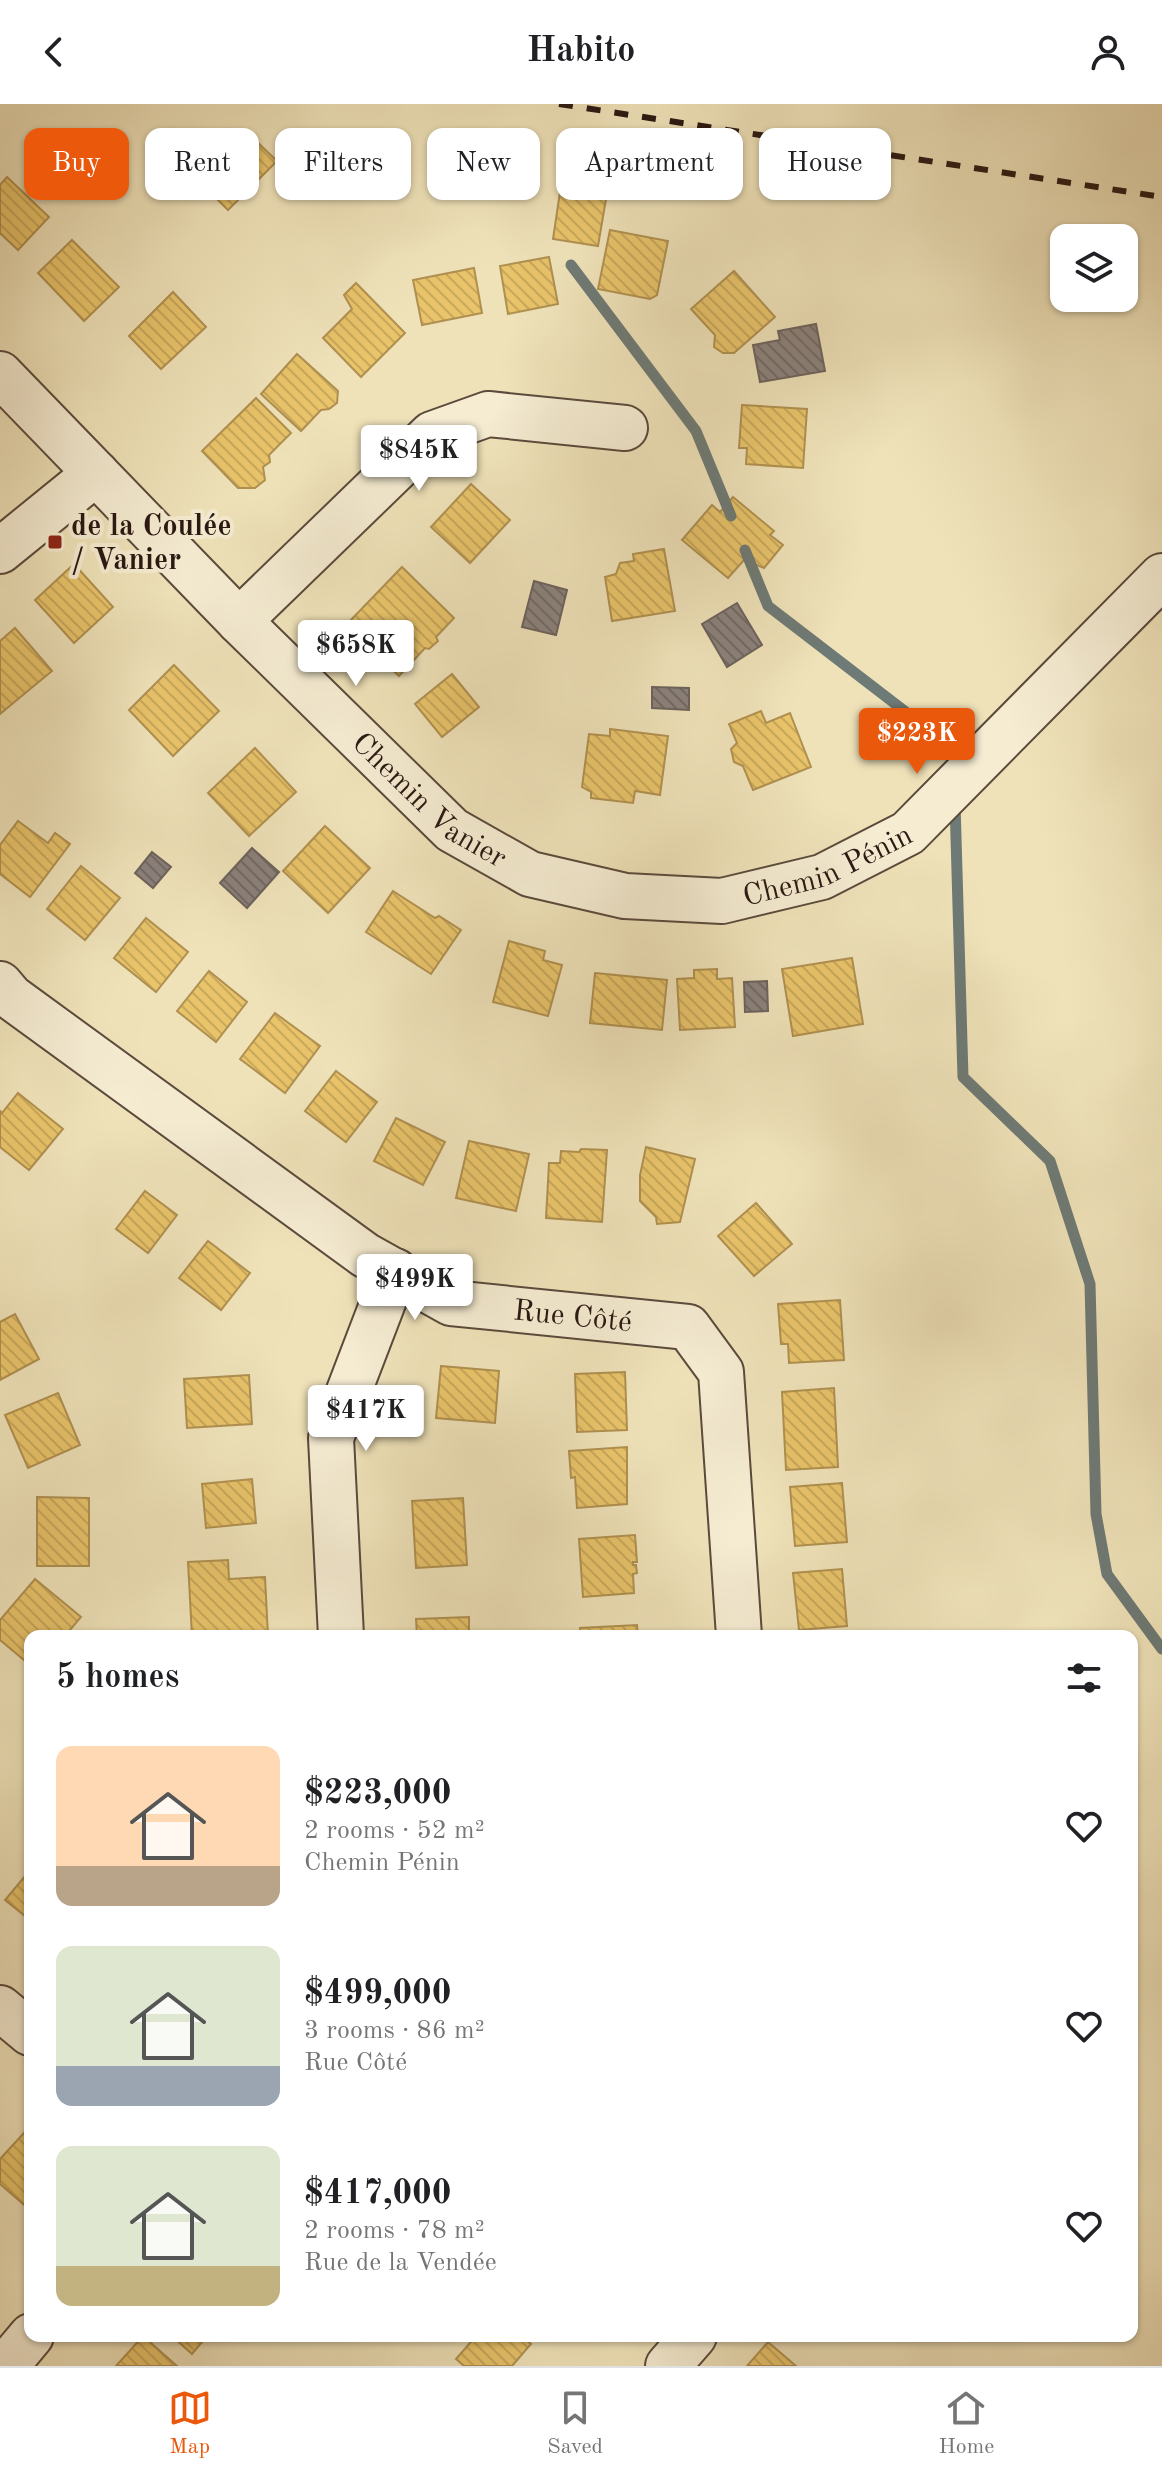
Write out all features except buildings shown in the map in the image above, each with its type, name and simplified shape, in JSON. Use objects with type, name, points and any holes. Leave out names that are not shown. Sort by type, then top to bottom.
[{"type":"street","name":"Chemin Vanier","points":[[0,374],[239,621],[452,830],[530,874],[625,896]]},
{"type":"street","points":[[239,621],[432,434],[488,414],[625,428]]},
{"type":"street","points":[[0,551],[96,473]]},
{"type":"street","name":"Chemin Pénin","points":[[625,896],[722,901],[822,877],[908,833],[1162,576]]},
{"type":"street","name":"Rue Côté","points":[[4,996],[365,1255],[451,1303],[688,1327],[721,1372],[739,1630]]},
{"type":"street","points":[[341,1630],[331,1438],[395,1271]]},
{"type":"street","points":[[0,2008],[24,2028]]},
{"type":"street","points":[[6,2366],[26,2342]]},
{"type":"street","points":[[668,2366],[689,2342]]},
{"type":"waterway","points":[[571,265],[696,431],[731,516]]},
{"type":"waterway","points":[[745,550],[768,606],[954,749],[954,769]]},
{"type":"waterway","points":[[955,803],[963,1077],[1050,1161],[1090,1284],[1096,1514],[1107,1574],[1162,1649]]},
{"type":"railway","points":[[559,104],[1162,197]]},
{"type":"place","name":"de la Coulée / Vanier","points":[[55,542]]}]
